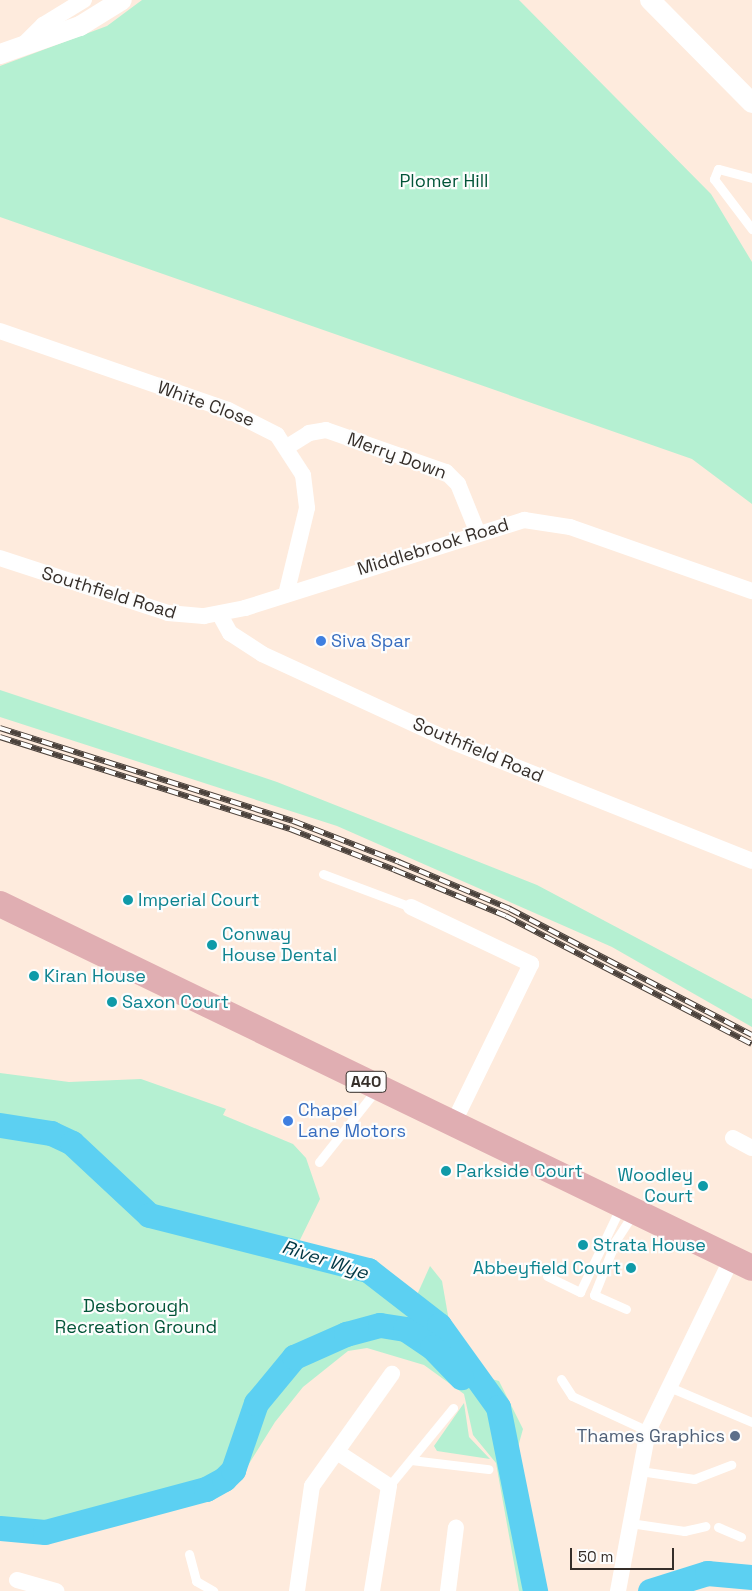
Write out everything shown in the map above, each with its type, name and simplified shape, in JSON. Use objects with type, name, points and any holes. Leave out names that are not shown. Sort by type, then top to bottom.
[{"type":"main road","name":"A40","points":[[0,904],[452,1126],[742,1263]]},
{"type":"street","points":[[22,46],[43,25],[84,0]]},
{"type":"street","points":[[0,54],[80,26],[122,0]]},
{"type":"street","points":[[650,0],[752,103]]},
{"type":"street","name":"White Close","points":[[0,331],[264,425],[287,447],[303,476],[308,508],[286,595]]},
{"type":"street","name":"Merry Down","points":[[287,447],[309,433],[326,430],[446,472],[458,484],[477,531]]},
{"type":"street","name":"Middlebrook Road","points":[[286,595],[477,531],[524,520],[548,521],[752,591]]},
{"type":"street","name":"Southfield Road","points":[[0,558],[168,614],[220,615],[286,595]]},
{"type":"street","name":"Southfield Road","points":[[220,615],[230,633],[262,654],[451,740],[752,861]]},
{"type":"street","points":[[411,907],[531,964],[452,1126]]},
{"type":"street","points":[[733,1138],[752,1147]]},
{"type":"street","points":[[618,1591],[648,1431],[667,1386],[742,1263]]},
{"type":"street","points":[[297,1591],[312,1486],[392,1374]]},
{"type":"street","points":[[337,1452],[389,1486],[372,1591]]},
{"type":"street","points":[[448,1591],[456,1527]]},
{"type":"street","points":[[17,1580],[56,1591]]},
{"type":"lane","points":[[752,178],[726,170],[714,173],[718,187],[752,229]]},
{"type":"lane","points":[[323,874],[411,907]]},
{"type":"lane","points":[[319,1162],[378,1088]]},
{"type":"lane","points":[[547,1276],[580,1292],[627,1209]]},
{"type":"lane","points":[[626,1309],[594,1295],[627,1209]]},
{"type":"lane","points":[[561,1379],[572,1396],[648,1431]]},
{"type":"lane","points":[[667,1386],[752,1422]]},
{"type":"lane","points":[[389,1486],[453,1408]]},
{"type":"lane","points":[[411,1460],[488,1469]]},
{"type":"lane","points":[[640,1471],[694,1479],[731,1465]]},
{"type":"lane","points":[[630,1524],[684,1531],[705,1526]]},
{"type":"lane","points":[[718,1527],[742,1537]]},
{"type":"lane","points":[[189,1554],[196,1581],[213,1591]]},
{"type":"green space","name":"Plomer Hill","points":[[142,0],[519,0],[711,194],[752,262],[752,504],[692,459],[0,217],[0,66],[107,26]]},
{"type":"green space","points":[[0,690],[277,782],[537,885],[752,999],[752,1027],[612,947],[337,826],[0,717]]},
{"type":"green space","name":"Desborough Recreation Ground","points":[[0,1073],[69,1082],[141,1079],[226,1109],[223,1115],[293,1144],[306,1158],[320,1199],[297,1246],[254,1234],[250,1241],[363,1272],[445,1335],[466,1372],[499,1381],[523,1429],[516,1454],[538,1591],[519,1591],[496,1463],[473,1435],[464,1394],[424,1365],[367,1348],[348,1351],[303,1387],[275,1422],[239,1480],[227,1468],[218,1473],[232,1483],[225,1491],[50,1534],[27,1536],[0,1530]]},
{"type":"green space","points":[[430,1266],[442,1281],[450,1327],[412,1306]]},
{"type":"green space","points":[[464,1403],[469,1437],[490,1459],[437,1451],[434,1446]]},
{"type":"waterway","name":"River Wye","points":[[0,1125],[51,1133],[72,1143],[149,1215],[368,1270],[439,1325],[498,1407],[535,1591]]},
{"type":"waterway","points":[[0,1528],[45,1532],[206,1489],[224,1479],[233,1470],[256,1403],[294,1357],[346,1334],[380,1325],[405,1329],[432,1347],[461,1377]]},
{"type":"waterway","name":"River Wye","points":[[650,1591],[707,1573],[752,1577]]},
{"type":"railway","points":[[0,728],[293,821],[399,862],[510,909],[752,1035]]},
{"type":"railway","points":[[0,737],[290,829],[395,870],[506,916],[752,1044]]},
{"type":"place","name":"Siva Spar","points":[[321,641]]},
{"type":"place","name":"Imperial Court","points":[[128,900]]},
{"type":"place","name":"Conway House Dental","points":[[212,945]]},
{"type":"place","name":"Kiran House","points":[[34,976]]},
{"type":"place","name":"Saxon Court","points":[[112,1002]]},
{"type":"place","name":"Chapel Lane Motors","points":[[288,1121]]},
{"type":"place","name":"Parkside Court","points":[[446,1171]]},
{"type":"place","name":"Woodley Court","points":[[703,1186]]},
{"type":"place","name":"Strata House","points":[[583,1245]]},
{"type":"place","name":"Abbeyfield Court","points":[[631,1268]]},
{"type":"place","name":"Thames Graphics","points":[[735,1436]]}]
